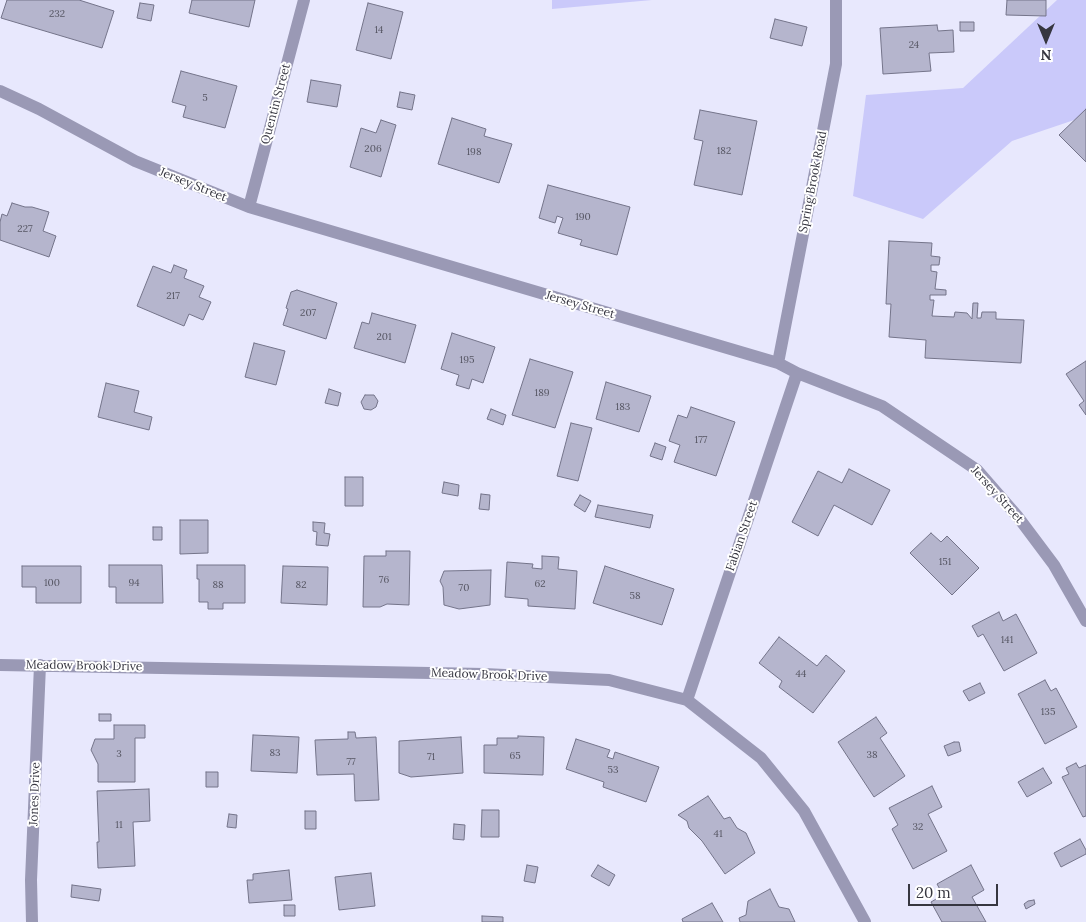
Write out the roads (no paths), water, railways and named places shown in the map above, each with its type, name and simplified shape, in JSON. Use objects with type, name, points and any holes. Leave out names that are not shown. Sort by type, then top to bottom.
[{"type":"street","name":"Quentin Street","points":[[249,208],[304,0]]},
{"type":"street","name":"Spring Brook Road","points":[[778,363],[836,64],[836,0]]},
{"type":"street","name":"Jersey Street","points":[[0,91],[39,108],[135,161],[249,208],[778,363],[797,373],[882,406],[977,470],[1018,517],[1054,565],[1086,621]]},
{"type":"street","name":"Fabian Street","points":[[687,700],[797,373]]},
{"type":"street","name":"Meadow Brook Drive","points":[[0,665],[484,674],[608,680],[687,700],[761,758],[804,810],[864,922]]},
{"type":"street","name":"Jones Drive","points":[[32,922],[31,880],[40,665]]}]
